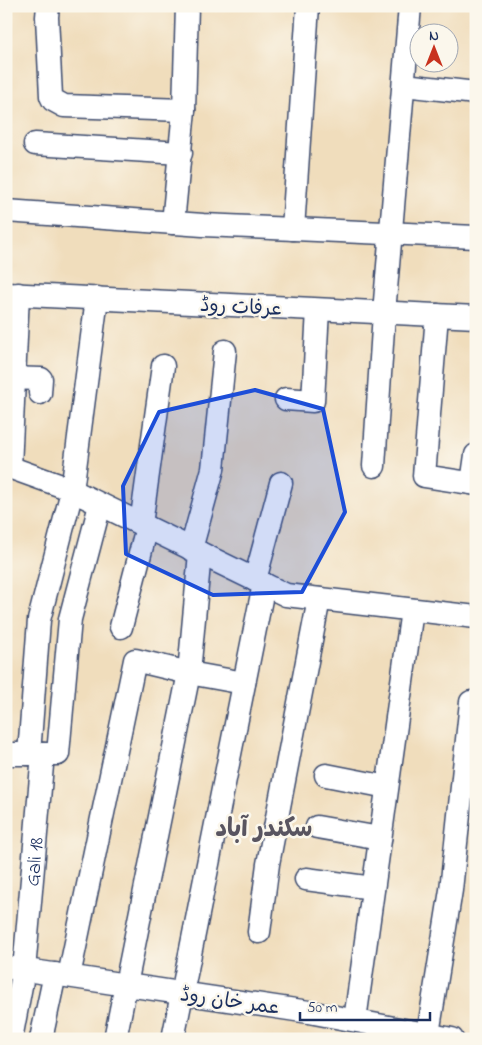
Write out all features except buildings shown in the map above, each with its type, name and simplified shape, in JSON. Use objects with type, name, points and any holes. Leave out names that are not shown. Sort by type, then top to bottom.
[{"type":"street","points":[[48,6],[51,96],[53,100],[64,106],[184,110]]},
{"type":"street","points":[[173,223],[184,110],[187,6]]},
{"type":"street","points":[[293,229],[308,6]]},
{"type":"street","points":[[374,466],[384,313],[410,6]]},
{"type":"street","points":[[404,85],[476,93]]},
{"type":"street","points":[[35,144],[181,153]]},
{"type":"street","points":[[6,211],[173,223],[476,237]]},
{"type":"street","points":[[12,294],[8,467],[72,491],[286,595],[476,617]]},
{"type":"street","name":"عرفات روڈ","points":[[12,294],[476,316]]},
{"type":"street","name":"Gali 18","points":[[11,1039],[15,968],[36,754],[39,620],[72,491],[98,298]]},
{"type":"street","points":[[286,399],[313,401],[318,310]]},
{"type":"street","points":[[437,315],[424,476],[474,483],[476,455]]},
{"type":"street","points":[[115,1039],[189,673],[195,551],[213,469],[225,351]]},
{"type":"street","points":[[121,627],[144,526],[162,366]]},
{"type":"street","points":[[10,378],[41,379],[40,393]]},
{"type":"street","points":[[173,1039],[244,683],[260,582],[281,482]]},
{"type":"street","points":[[6,754],[58,754],[70,619],[100,505]]},
{"type":"street","points":[[259,932],[268,864],[319,599]]},
{"type":"street","points":[[355,1020],[412,610]]},
{"type":"street","points":[[41,1039],[62,975],[135,660],[189,673],[244,683]]},
{"type":"street","points":[[428,1034],[451,890],[467,829],[472,727],[471,702]]},
{"type":"street","points":[[326,775],[387,787]]},
{"type":"street","points":[[317,828],[380,838]]},
{"type":"street","points":[[306,879],[373,888]]},
{"type":"street","name":"عمر خان روڈ","points":[[15,968],[309,1012],[452,1039]]},
{"type":"highlighted area","points":[[255,390],[323,409],[345,512],[302,592],[213,595],[126,554],[123,486],[159,412]]},
{"type":"district","name":"سکندر آباد","points":[[264,827]]}]
